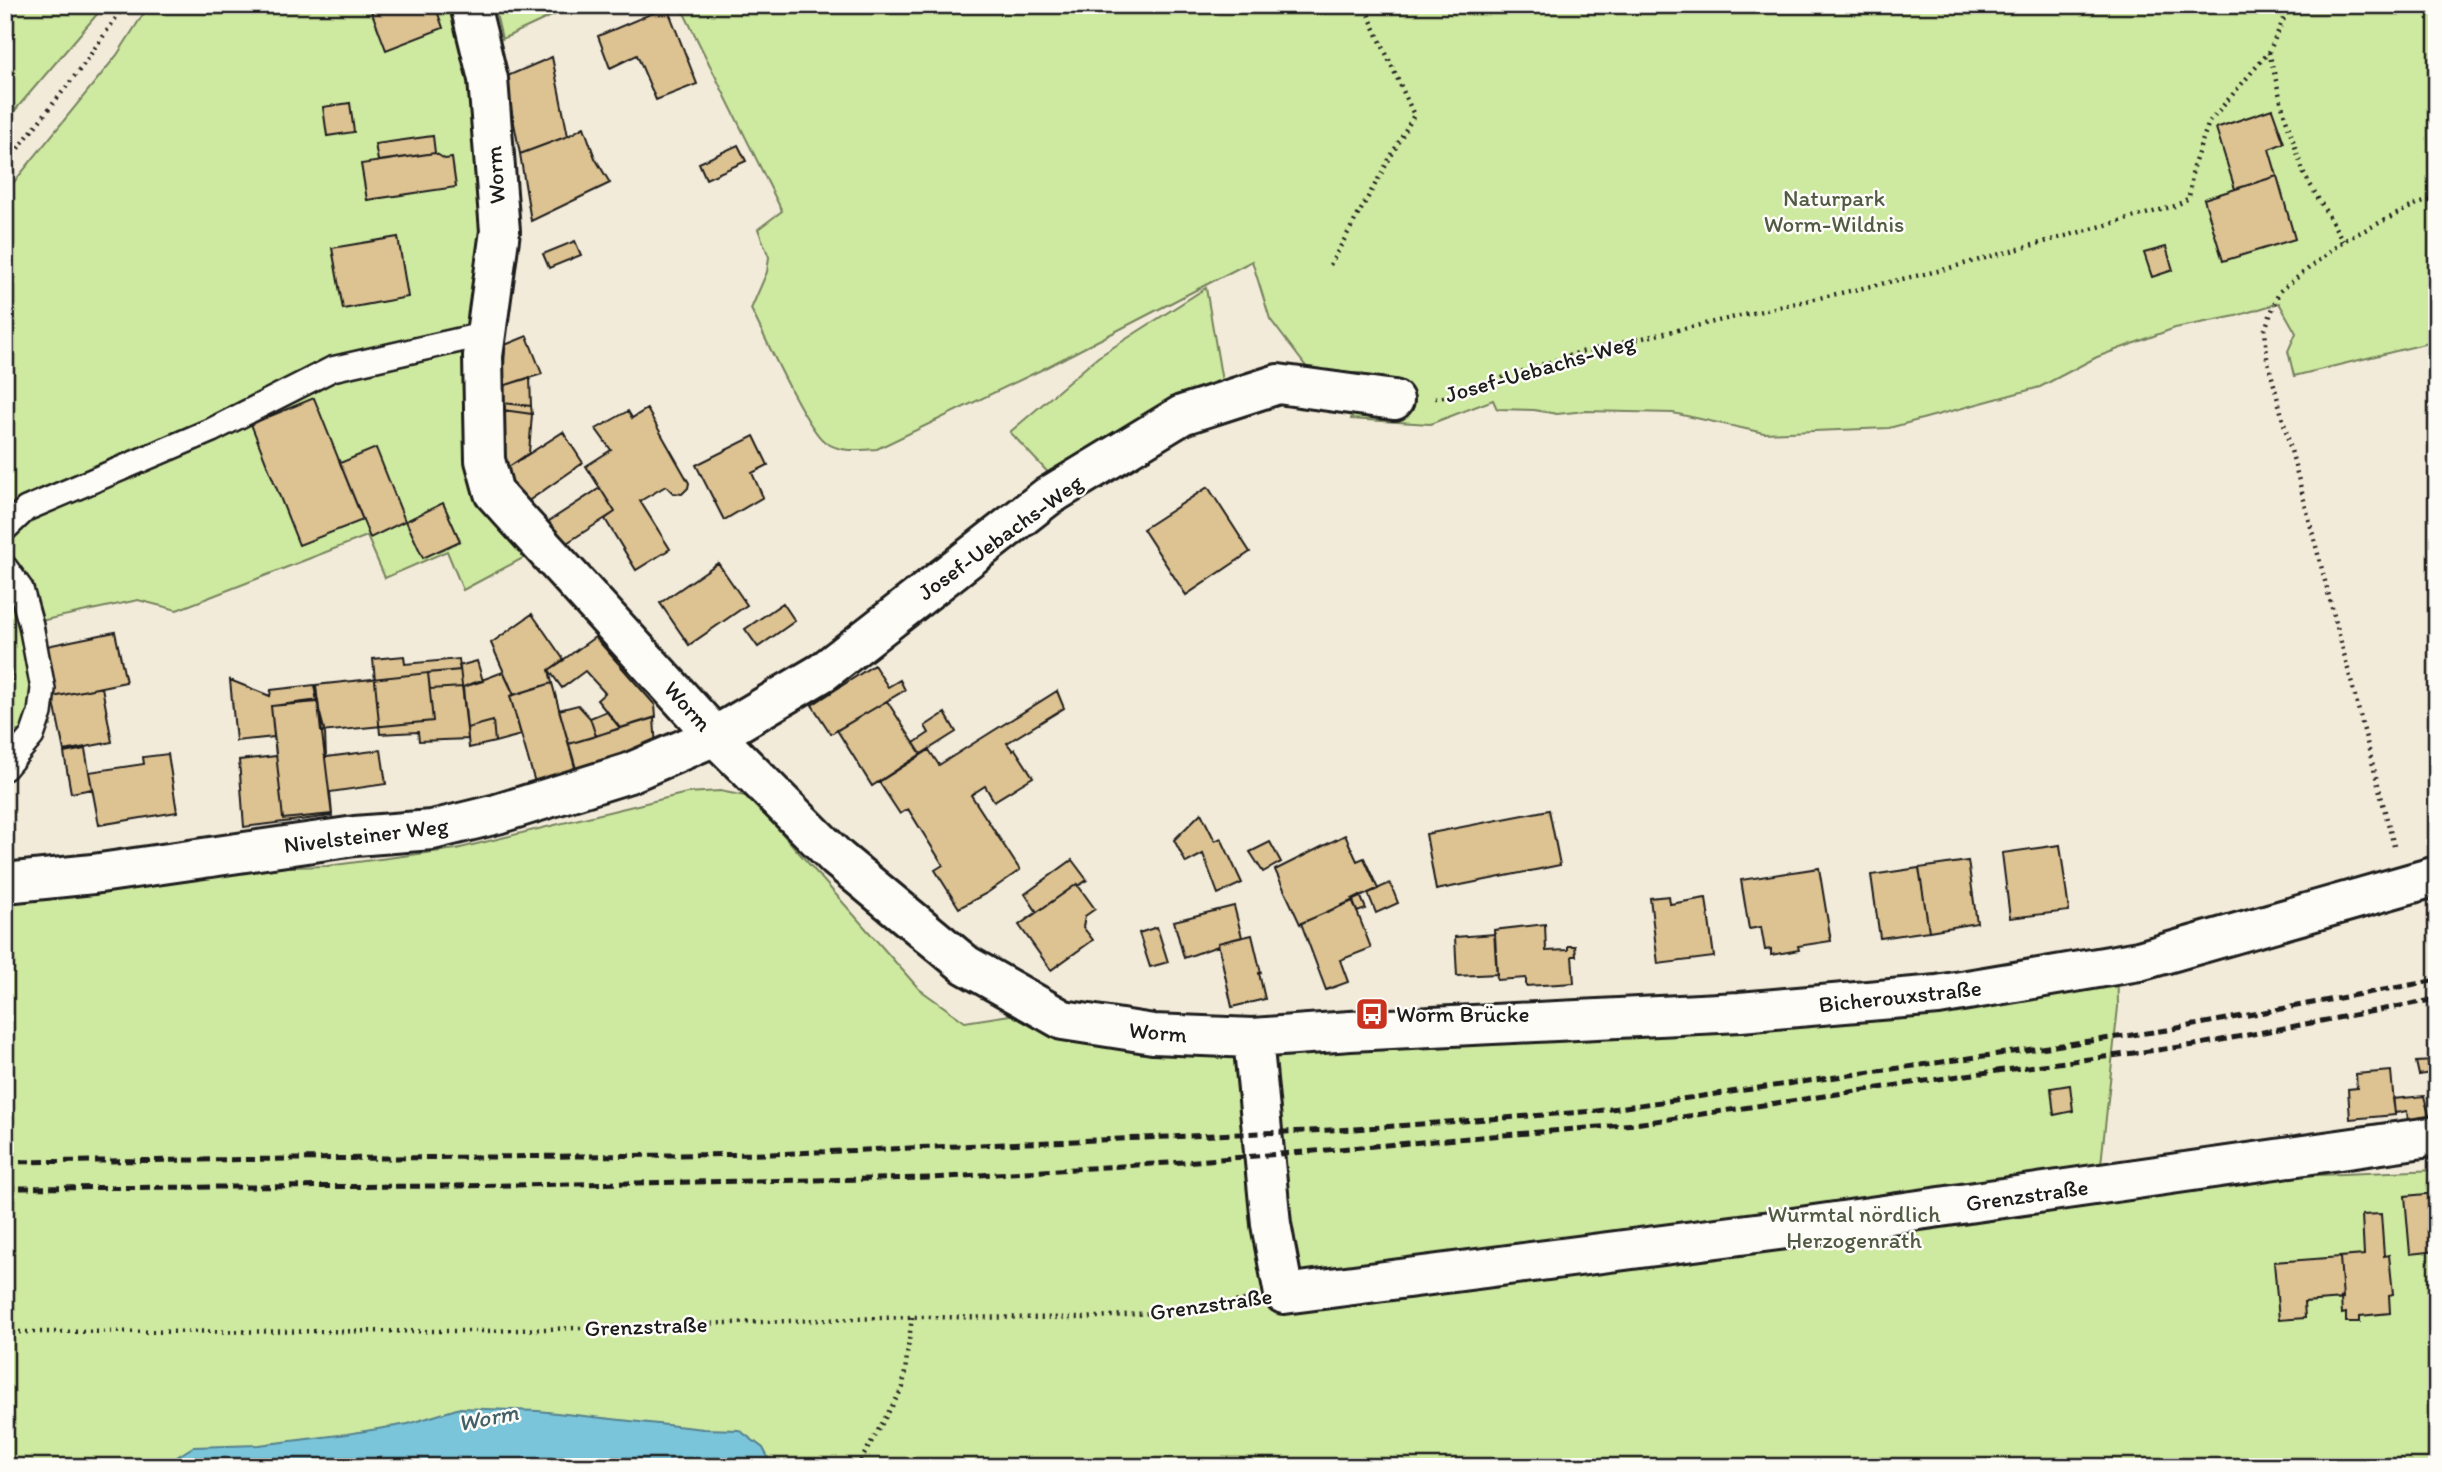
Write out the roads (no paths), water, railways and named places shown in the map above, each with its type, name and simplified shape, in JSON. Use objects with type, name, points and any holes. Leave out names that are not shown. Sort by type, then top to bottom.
[{"type":"street","name":"Worm","points":[[470,5],[488,79],[500,231],[483,356],[485,460],[494,493],[715,736],[837,858],[966,965],[1063,1020],[1153,1034],[1253,1038],[1350,1031]]},
{"type":"street","name":"Josef-Uebachs-Weg","points":[[715,736],[823,672],[1047,497],[1182,415],[1278,384],[1394,400]]},
{"type":"street","name":"Nivelsteiner Weg","points":[[5,883],[93,874],[316,841],[432,830],[497,814],[629,774],[715,736]]},
{"type":"street","name":"Bicherouxstraße","points":[[1350,1031],[1740,1012],[1938,995],[2139,961],[2420,880]]},
{"type":"street","name":"Grenzstraße","points":[[1253,1038],[1271,1224],[1284,1293],[1779,1230],[2437,1136]]},
{"type":"lane","points":[[5,529],[26,509],[212,430],[332,369],[486,334]]},
{"type":"lane","points":[[5,567],[21,589],[43,689],[40,713],[32,736],[5,768]]},
{"type":"water","points":[[460,1408],[538,1411],[704,1429],[739,1430],[763,1448],[773,1467],[633,1467],[613,1457],[578,1467],[161,1467],[193,1447],[259,1445],[347,1434],[408,1424]]},
{"type":"railway","points":[[5,1162],[771,1154],[1354,1129],[1597,1111],[2167,1030],[2437,980]]},
{"type":"railway","points":[[5,1188],[452,1186],[932,1178],[1184,1162],[1635,1124],[1959,1076],[2195,1045],[2437,999]]},
{"type":"place","name":"Worm Brücke","points":[[1372,1014]]},
{"type":"park label","name":"Naturpark Worm-Wildnis","points":[[1834,211]]},
{"type":"park label","name":"Wurmtal nördlich Herzogenrath","points":[[1854,1227]]}]
